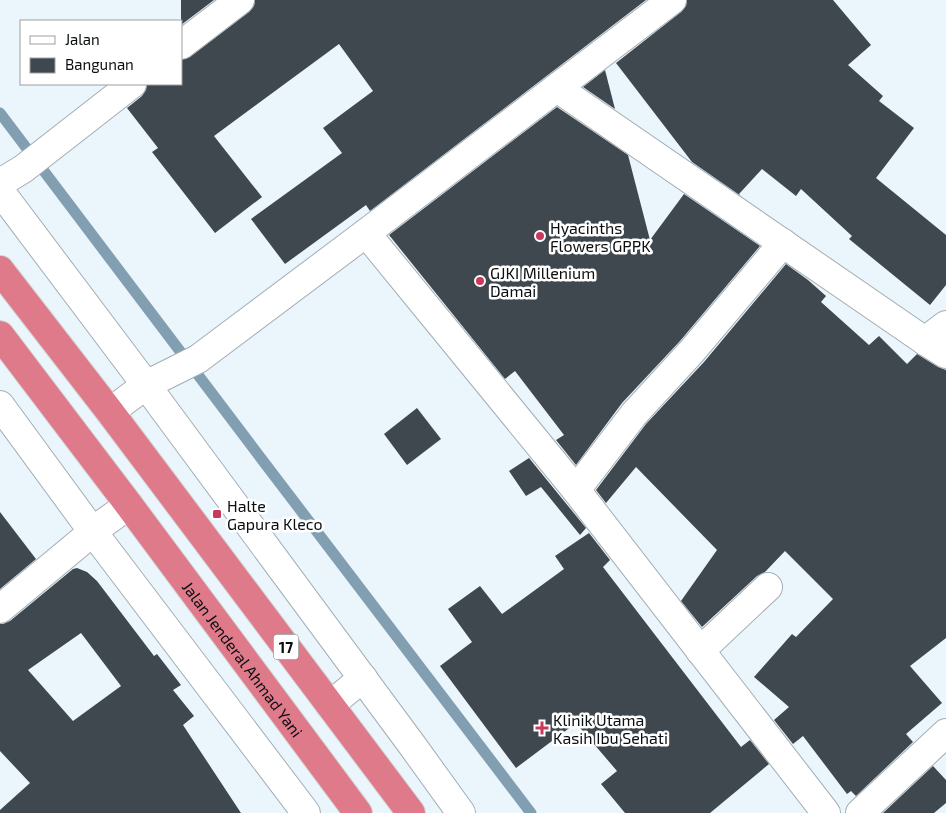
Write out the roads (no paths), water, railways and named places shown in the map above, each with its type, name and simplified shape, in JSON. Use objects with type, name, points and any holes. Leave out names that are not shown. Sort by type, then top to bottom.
[{"type":"highway","name":"17","points":[[0,270],[110,412],[411,813]]},
{"type":"highway","name":"17","points":[[0,336],[129,505]]},
{"type":"highway","name":"Jalan Jenderal Ahmad Yani","points":[[129,505],[350,810]]},
{"type":"street","points":[[182,44],[240,0]]},
{"type":"street","points":[[110,412],[151,383],[198,358],[366,233],[672,0]]},
{"type":"street","points":[[0,183],[49,150],[131,85]]},
{"type":"street","points":[[557,88],[783,243],[939,340]]},
{"type":"street","points":[[0,191],[151,383],[457,812]]},
{"type":"street","points":[[366,233],[576,490],[826,813]]},
{"type":"street","points":[[576,490],[634,414],[692,351],[783,243]]},
{"type":"street","points":[[0,406],[306,813]]},
{"type":"street","points":[[0,609],[101,525],[129,505]]},
{"type":"street","points":[[700,651],[768,588]]},
{"type":"street","points":[[330,705],[362,678]]},
{"type":"street","points":[[860,813],[946,733]]},
{"type":"waterway","points":[[0,113],[531,813]]},
{"type":"place","name":"Hyacinths Flowers GPPK","points":[[540,236]]},
{"type":"place","name":"GJKI Millenium Damai","points":[[480,281]]},
{"type":"place","name":"Halte Gapura Kleco","points":[[217,514]]},
{"type":"place","name":"Klinik Utama Kasih Ibu Sehati","points":[[542,728]]}]
